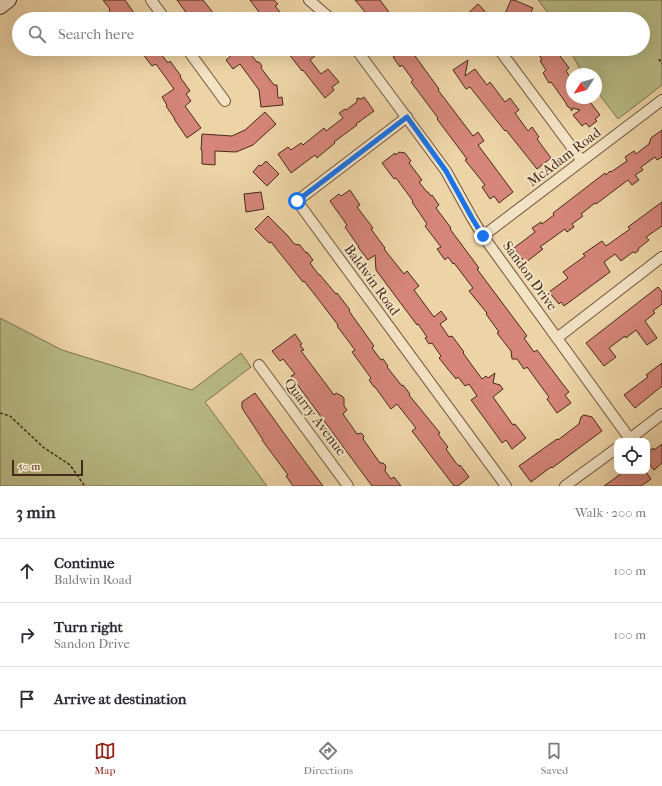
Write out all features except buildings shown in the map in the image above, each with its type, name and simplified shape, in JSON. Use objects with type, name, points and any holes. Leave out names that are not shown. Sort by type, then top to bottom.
[{"type":"street","points":[[151,0],[160,12]]},
{"type":"street","points":[[309,0],[322,12]]},
{"type":"street","points":[[192,56],[225,101]]},
{"type":"street","name":"Sandon Drive","points":[[361,56],[446,171],[483,236],[628,438]]},
{"type":"street","points":[[504,56],[582,160]]},
{"type":"street","name":"McAdam Road","points":[[483,236],[662,100]]},
{"type":"street","name":"Baldwin Road","points":[[407,117],[297,201],[506,486]]},
{"type":"street","points":[[557,338],[662,257]]},
{"type":"street","name":"Quarry Avenue","points":[[259,365],[348,486]]},
{"type":"street","points":[[632,438],[662,414]]},
{"type":"street","points":[[565,486],[614,450]]},
{"type":"path","points":[[659,59],[662,64]]},
{"type":"path","points":[[0,413],[10,416],[43,446],[70,465],[84,485]]},
{"type":"green space","points":[[538,0],[662,0],[662,85],[618,119],[602,98],[602,68],[580,68],[573,56],[650,56],[650,12],[547,12]]},
{"type":"green space","points":[[0,318],[62,350],[192,390],[241,353],[251,367],[205,402],[267,486],[0,486]]},
{"type":"route","points":[[297,201],[407,117],[446,171],[483,236]]}]
